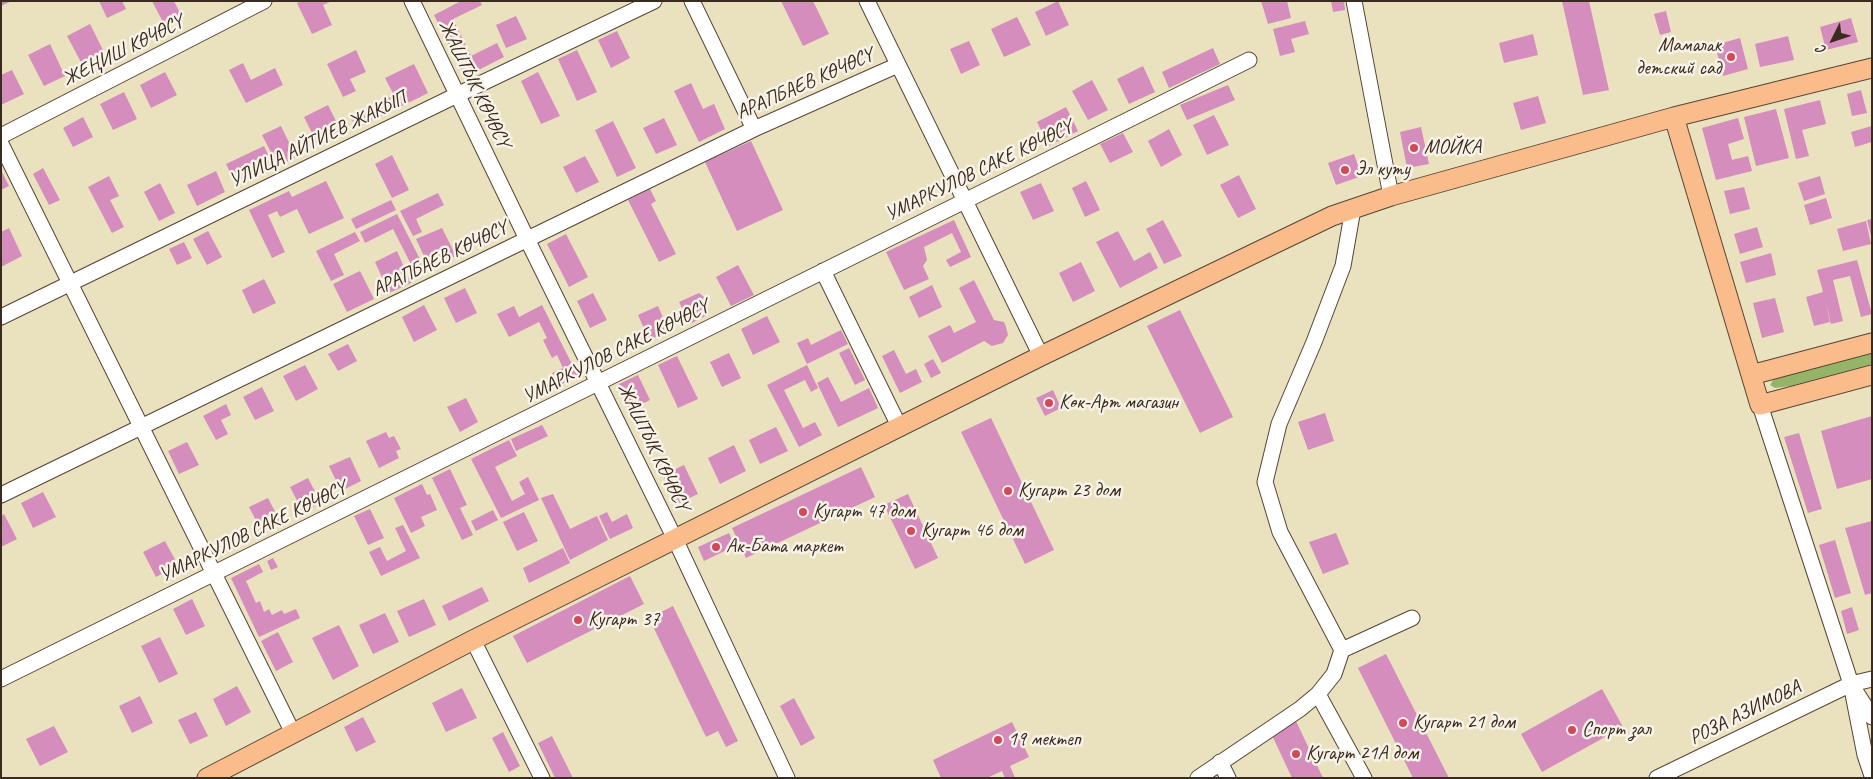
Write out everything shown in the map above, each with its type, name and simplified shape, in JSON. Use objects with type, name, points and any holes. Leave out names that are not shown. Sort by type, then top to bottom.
[{"type":"main road","points":[[207,778],[473,640],[1041,356],[1332,216],[1391,196],[1674,117],[1872,68]]},
{"type":"main road","points":[[1674,117],[1760,405],[1872,375]]},
{"type":"main road","points":[[1751,375],[1872,343]]},
{"type":"street","name":"ЖЕҢИШ КӨЧӨСҮ","points":[[1,136],[264,1]]},
{"type":"street","name":"ЖАШТЫК КӨЧӨСҮ","points":[[412,1],[527,239],[676,539],[787,778]]},
{"type":"street","name":"УЛИЦА АЙТИЕВ ЖАКЫП","points":[[1,317],[654,1]]},
{"type":"street","points":[[692,1],[754,129]]},
{"type":"street","points":[[867,1],[1041,356]]},
{"type":"street","points":[[1354,1],[1391,196]]},
{"type":"street","name":"УМАРКУЛОВ САКЕ КӨЧӨСҮ","points":[[1,679],[1249,60]]},
{"type":"street","name":"АРАПБАЕВ КӨЧӨСҮ","points":[[1,495],[754,129],[898,65]]},
{"type":"street","points":[[1,144],[293,733]]},
{"type":"street","points":[[1198,778],[1300,709],[1318,694],[1334,674],[1342,650],[1280,532],[1265,482],[1279,424],[1314,342],[1343,266],[1353,209]]},
{"type":"street","points":[[823,270],[900,428]]},
{"type":"street","points":[[1760,405],[1851,684],[1865,755],[1872,776]]},
{"type":"street","points":[[1342,650],[1412,618]]},
{"type":"street","points":[[473,640],[542,778]]},
{"type":"street","name":"РОЗА АЗИМОВА","points":[[1656,778],[1851,684],[1872,679]]},
{"type":"street","points":[[1851,684],[1872,717]]},
{"type":"street","points":[[1318,694],[1364,778]]},
{"type":"street","points":[[1220,762],[1228,778]]},
{"type":"green space","points":[[1872,352],[1872,364],[1790,386],[1775,388],[1770,385],[1773,380],[1779,378]]},
{"type":"building","points":[[1,1],[12,1],[1,6]]},
{"type":"building","points":[[99,1],[122,1],[126,9],[107,18]]},
{"type":"building","points":[[152,1],[174,1],[181,15],[164,24]]},
{"type":"building","points":[[302,1],[332,1],[323,5],[332,25],[312,34],[297,3]]},
{"type":"building","points":[[461,1],[480,1],[482,5],[453,19],[471,56],[497,43],[504,57],[465,77],[434,15]]},
{"type":"building","points":[[781,1],[813,1],[829,34],[803,46]]},
{"type":"building","points":[[1058,1],[1069,25],[1046,36],[1035,12]]},
{"type":"building","points":[[1261,1],[1287,1],[1291,18],[1268,24]]},
{"type":"building","points":[[1331,1],[1344,1],[1345,10],[1333,12]]},
{"type":"building","points":[[1562,1],[1589,1],[1609,90],[1583,95]]},
{"type":"building","points":[[1666,11],[1671,32],[1660,35],[1654,14]]},
{"type":"building","points":[[516,16],[527,39],[506,48],[496,25]]},
{"type":"building","points":[[1017,17],[1031,45],[1004,57],[991,29]]},
{"type":"building","points":[[1851,18],[1858,42],[1826,50],[1820,27]]},
{"type":"building","points":[[1305,21],[1309,34],[1291,39],[1295,52],[1280,56],[1273,29]]},
{"type":"building","points":[[90,24],[105,54],[83,66],[67,36]]},
{"type":"building","points":[[617,31],[630,58],[611,68],[598,40]]},
{"type":"building","points":[[1533,34],[1538,55],[1504,63],[1499,43]]},
{"type":"building","points":[[1788,36],[1794,60],[1760,67],[1755,44]]},
{"type":"building","name":"Мамалак детский сад","points":[[1740,38],[1748,69],[1723,76],[1715,45]]},
{"type":"building","points":[[969,41],[980,65],[961,74],[950,49]]},
{"type":"building","points":[[50,44],[65,76],[44,86],[28,55]]},
{"type":"building","points":[[1213,48],[1220,64],[1169,88],[1162,72]]},
{"type":"building","points":[[356,50],[366,72],[350,79],[356,91],[343,97],[327,64]]},
{"type":"building","points":[[577,50],[597,92],[577,101],[558,59]]},
{"type":"building","points":[[243,63],[251,80],[275,68],[283,85],[246,103],[229,70]]},
{"type":"building","points":[[414,64],[428,93],[400,107],[385,78]]},
{"type":"building","points":[[1143,66],[1155,92],[1129,104],[1117,79]]},
{"type":"building","points":[[12,70],[24,94],[1,105],[1,75]]},
{"type":"building","points":[[165,72],[177,95],[151,108],[140,85]]},
{"type":"building","points":[[538,72],[560,116],[541,124],[521,81]]},
{"type":"building","points":[[1092,80],[1108,110],[1088,120],[1072,91]]},
{"type":"building","points":[[691,83],[703,109],[714,104],[725,129],[699,142],[674,91]]},
{"type":"building","points":[[1228,85],[1235,100],[1187,120],[1180,105]]},
{"type":"building","points":[[1861,90],[1867,113],[1852,116],[1847,94]]},
{"type":"building","points":[[124,92],[137,119],[113,130],[100,104]]},
{"type":"building","points":[[392,96],[398,108],[356,128],[350,116]]},
{"type":"building","points":[[1538,96],[1546,123],[1521,130],[1513,103]]},
{"type":"building","points":[[1820,100],[1826,124],[1802,130],[1809,156],[1796,159],[1784,109]]},
{"type":"building","points":[[328,105],[341,131],[317,143],[304,117]]},
{"type":"building","points":[[1066,107],[1078,131],[1049,146],[1037,122]]},
{"type":"building","points":[[1776,109],[1789,158],[1756,166],[1744,117]]},
{"type":"building","points":[[1214,115],[1229,145],[1207,155],[1193,125]]},
{"type":"building","points":[[83,117],[93,137],[73,147],[63,128]]},
{"type":"building","points":[[664,118],[677,145],[656,154],[643,128]]},
{"type":"building","points":[[1738,118],[1744,139],[1728,144],[1732,160],[1748,156],[1752,171],[1716,180],[1702,128]]},
{"type":"building","points":[[613,121],[636,168],[617,177],[595,130]]},
{"type":"building","points":[[281,126],[296,157],[278,166],[262,135]]},
{"type":"building","points":[[1872,126],[1872,142],[1855,147],[1851,132]]},
{"type":"building","name":"МОЙКА","points":[[1421,127],[1429,164],[1407,168],[1400,132]]},
{"type":"building","points":[[1169,129],[1182,155],[1161,167],[1148,141]]},
{"type":"building","points":[[1123,133],[1133,152],[1110,163],[1100,144]]},
{"type":"building","points":[[751,141],[783,210],[737,231],[705,162]]},
{"type":"building","points":[[264,146],[274,167],[236,185],[226,164]]},
{"type":"building","name":"Эл куту","points":[[1354,154],[1362,176],[1336,185],[1328,163]]},
{"type":"building","points":[[392,155],[409,190],[392,198],[375,164]]},
{"type":"building","points":[[585,156],[599,182],[576,193],[563,167]]},
{"type":"building","points":[[43,168],[60,200],[49,205],[33,174]]},
{"type":"building","points":[[1,170],[9,186],[1,190]]},
{"type":"building","points":[[216,171],[225,192],[197,206],[187,185]]},
{"type":"building","points":[[1239,175],[1256,209],[1238,218],[1220,185]]},
{"type":"building","points":[[109,176],[119,196],[110,200],[124,227],[112,233],[88,187]]},
{"type":"building","points":[[1820,176],[1825,194],[1804,201],[1798,183]]},
{"type":"building","points":[[326,181],[344,218],[309,234],[297,209],[280,217],[277,211],[268,215],[285,252],[272,258],[249,210],[289,191],[292,197]]},
{"type":"building","points":[[1086,181],[1100,210],[1085,217],[1072,188]]},
{"type":"building","points":[[160,183],[175,213],[159,221],[144,192]]},
{"type":"building","points":[[1041,183],[1054,211],[1033,220],[1020,192]]},
{"type":"building","points":[[1744,187],[1750,209],[1730,214],[1724,191]]},
{"type":"building","points":[[650,189],[656,201],[651,204],[676,254],[659,262],[628,200]]},
{"type":"building","points":[[438,193],[444,205],[416,219],[422,232],[413,236],[400,211]]},
{"type":"building","points":[[1826,198],[1832,218],[1810,225],[1804,205]]},
{"type":"building","points":[[391,200],[396,210],[356,229],[351,219]]},
{"type":"building","points":[[397,214],[426,271],[417,276],[393,229],[365,243],[360,232]]},
{"type":"building","points":[[1872,219],[1872,236],[1871,236],[1867,220]]},
{"type":"building","points":[[954,220],[971,257],[950,267],[946,260],[961,252],[952,233],[924,247],[927,260],[923,266],[929,279],[904,290],[886,252]]},
{"type":"building","points":[[1163,220],[1182,256],[1164,264],[1146,229]]},
{"type":"building","points":[[1866,221],[1871,244],[1843,251],[1837,229]]},
{"type":"building","points":[[1757,227],[1763,247],[1740,254],[1734,234]]},
{"type":"building","points":[[9,228],[22,256],[1,267],[1,232]]},
{"type":"building","points":[[442,228],[456,256],[430,269],[416,239]]},
{"type":"building","points":[[208,231],[222,257],[207,265],[193,239]]},
{"type":"building","points":[[1118,231],[1134,261],[1150,252],[1158,268],[1120,288],[1096,242]]},
{"type":"building","points":[[355,232],[360,241],[334,254],[344,275],[331,281],[316,251]]},
{"type":"building","points":[[566,234],[588,277],[569,287],[547,244]]},
{"type":"building","points":[[184,242],[192,258],[177,265],[169,249]]},
{"type":"building","points":[[397,251],[411,283],[389,293],[375,262]]},
{"type":"building","points":[[1771,253],[1776,275],[1746,283],[1740,262]]},
{"type":"building","points":[[1857,260],[1872,314],[1861,317],[1850,276],[1833,280],[1843,321],[1831,324],[1825,300],[1830,322],[1814,326],[1806,297],[1823,292],[1817,270]]},
{"type":"building","points":[[1081,262],[1095,291],[1073,302],[1059,273]]},
{"type":"building","points":[[738,265],[754,295],[731,306],[716,277]]},
{"type":"building","points":[[360,271],[374,299],[347,312],[333,284]]},
{"type":"building","points":[[264,279],[276,303],[253,314],[242,290]]},
{"type":"building","points":[[974,280],[994,320],[1004,322],[1008,335],[1003,343],[992,346],[984,341],[942,363],[928,336],[950,325],[954,333],[976,322],[959,288]]},
{"type":"building","points":[[932,285],[942,307],[919,318],[909,297]]},
{"type":"building","points":[[465,288],[477,313],[456,323],[444,298]]},
{"type":"building","points":[[593,293],[607,320],[590,328],[577,301]]},
{"type":"building","points":[[699,293],[704,297],[700,302],[703,308],[708,307],[709,314],[690,324],[679,302]]},
{"type":"building","points":[[1775,298],[1784,332],[1762,338],[1753,303]]},
{"type":"building","points":[[424,305],[437,330],[414,342],[402,317]]},
{"type":"building","points":[[542,305],[578,376],[558,386],[552,373],[563,368],[557,355],[552,358],[543,340],[547,338],[539,322],[509,337],[497,314],[514,306],[519,317]]},
{"type":"building","points":[[658,306],[669,331],[649,340],[638,315]]},
{"type":"building","points":[[1180,310],[1233,417],[1200,433],[1147,326]]},
{"type":"building","points":[[767,316],[780,342],[753,355],[741,329]]},
{"type":"building","points":[[841,330],[848,344],[807,364],[797,343],[808,338],[811,345]]},
{"type":"building","points":[[348,344],[357,361],[338,371],[328,354]]},
{"type":"building","points":[[849,348],[865,380],[855,385],[839,353]]},
{"type":"building","points":[[894,350],[906,374],[916,369],[922,382],[900,393],[882,356]]},
{"type":"building","points":[[729,353],[741,378],[722,387],[710,362]]},
{"type":"building","points":[[677,356],[698,399],[678,408],[658,365]]},
{"type":"building","points":[[933,359],[941,373],[931,378],[924,364]]},
{"type":"building","points":[[305,365],[318,389],[296,401],[283,376]]},
{"type":"building","points":[[807,365],[818,388],[811,392],[805,380],[784,390],[803,428],[815,422],[822,435],[799,447],[767,385]]},
{"type":"building","points":[[638,375],[650,400],[630,410],[617,385]]},
{"type":"building","points":[[828,377],[841,402],[869,388],[878,408],[838,427],[817,383]]},
{"type":"building","points":[[262,387],[274,411],[255,420],[243,397]]},
{"type":"building","name":"Көк-Арт магазин","points":[[1053,390],[1061,408],[1045,416],[1036,398]]},
{"type":"building","points":[[466,398],[478,422],[460,432],[447,407]]},
{"type":"building","points":[[226,404],[231,415],[221,420],[228,434],[216,440],[203,416]]},
{"type":"building","points":[[1325,413],[1334,441],[1308,450],[1298,422]]},
{"type":"building","points":[[1872,416],[1872,479],[1837,489],[1821,431]]},
{"type":"building","name":"Кугарт 23 дом","points":[[991,418],[1054,550],[1025,564],[961,432]]},
{"type":"building","points":[[542,425],[548,436],[516,451],[511,439]]},
{"type":"building","points":[[776,427],[788,451],[760,464],[749,440]]},
{"type":"building","points":[[386,432],[389,438],[394,436],[401,449],[396,451],[399,458],[379,468],[366,441]]},
{"type":"building","points":[[1799,433],[1822,509],[1808,513],[1784,437]]},
{"type":"building","points":[[509,440],[517,456],[495,467],[512,501],[525,494],[519,482],[528,477],[539,500],[501,518],[471,459]]},
{"type":"building","points":[[187,442],[199,465],[179,474],[168,451]]},
{"type":"building","points":[[734,445],[746,471],[720,484],[708,458]]},
{"type":"building","points":[[350,457],[361,481],[341,491],[329,466]]},
{"type":"building","points":[[684,465],[698,494],[677,504],[663,475]]},
{"type":"building","name":"Кугарт 47 дом","points":[[861,467],[875,497],[746,558],[732,528]]},
{"type":"building","points":[[450,469],[467,505],[460,508],[473,535],[462,540],[432,478]]},
{"type":"building","points":[[308,478],[321,503],[303,512],[290,487]]},
{"type":"building","points":[[422,484],[427,495],[430,494],[437,510],[421,517],[425,526],[411,533],[394,498]]},
{"type":"building","points":[[43,492],[56,517],[33,528],[21,503]]},
{"type":"building","points":[[553,494],[570,529],[597,516],[608,540],[570,560],[541,498]]},
{"type":"building","name":"Кугарт 46 дом","points":[[908,494],[938,558],[915,569],[884,505]]},
{"type":"building","points":[[268,498],[281,523],[262,532],[249,507]]},
{"type":"building","points":[[370,509],[384,538],[368,545],[354,516]]},
{"type":"building","points":[[493,510],[498,520],[476,531],[471,521]]},
{"type":"building","points":[[524,512],[538,541],[517,551],[503,522]]},
{"type":"building","points":[[607,512],[612,522],[627,514],[633,528],[610,539],[599,516]]},
{"type":"building","points":[[4,514],[17,539],[1,547],[1,516]]},
{"type":"building","points":[[1872,521],[1872,593],[1865,595],[1845,528]]},
{"type":"building","points":[[403,525],[420,558],[381,576],[369,552],[380,547],[387,561],[406,551],[395,528]]},
{"type":"building","name":"Ак-Бата маркет","points":[[729,533],[735,546],[704,561],[698,547]]},
{"type":"building","points":[[1336,533],[1349,564],[1323,574],[1309,542]]},
{"type":"building","points":[[1835,540],[1851,593],[1835,598],[1819,545]]},
{"type":"building","points":[[165,541],[178,565],[156,577],[143,552]]},
{"type":"building","points":[[563,548],[570,563],[529,583],[523,568]]},
{"type":"building","points":[[273,558],[278,567],[271,570],[267,561]]},
{"type":"building","points":[[259,564],[263,572],[246,581],[256,603],[260,601],[264,612],[269,609],[272,615],[282,610],[284,614],[296,609],[300,618],[259,637],[231,578]]},
{"type":"building","name":"Кугарт 37","points":[[630,576],[644,604],[527,663],[513,636]]},
{"type":"building","points":[[482,587],[489,601],[449,621],[442,606]]},
{"type":"building","points":[[192,599],[205,626],[186,635],[173,609]]},
{"type":"building","points":[[424,599],[436,625],[409,637],[397,611]]},
{"type":"building","name":"Кугарт 37","points":[[673,606],[738,741],[726,747],[718,731],[706,737],[649,618]]},
{"type":"building","points":[[1852,607],[1859,630],[1847,634],[1841,611]]},
{"type":"building","points":[[385,613],[399,642],[373,654],[359,625]]},
{"type":"building","points":[[339,625],[359,666],[333,680],[312,638]]},
{"type":"building","points":[[278,632],[293,662],[276,671],[261,641]]},
{"type":"building","points":[[160,637],[178,674],[159,683],[141,646]]},
{"type":"building","name":"Кугарт 21 дом","points":[[1386,654],[1449,778],[1413,778],[1358,668]]},
{"type":"building","points":[[237,686],[251,712],[226,726],[213,699]]},
{"type":"building","points":[[462,688],[477,718],[446,732],[432,703]]},
{"type":"building","name":"Спорт зал","points":[[1602,689],[1623,727],[1542,772],[1521,734]]},
{"type":"building","points":[[140,696],[153,723],[132,733],[119,706]]},
{"type":"building","points":[[794,698],[815,738],[801,746],[780,706]]},
{"type":"building","points":[[196,712],[208,736],[190,744],[178,720]]},
{"type":"building","points":[[363,717],[376,742],[356,752],[344,727]]},
{"type":"building","name":"Кугарт 21А дом","points":[[1295,719],[1323,778],[1292,778],[1270,731]]},
{"type":"building","name":"19 мектеп","points":[[1012,722],[1029,757],[1010,766],[1015,778],[1005,778],[1002,771],[987,778],[941,778],[933,760]]},
{"type":"building","points":[[54,726],[68,752],[40,766],[26,739]]},
{"type":"building","points":[[503,732],[520,766],[509,772],[492,738]]},
{"type":"building","points":[[552,736],[573,778],[555,778],[538,743]]},
{"type":"place","name":"Мамалак детский сад","points":[[1731,57]]},
{"type":"place","name":"МОЙКА","points":[[1414,148]]},
{"type":"place","name":"Эл куту","points":[[1345,170]]},
{"type":"place","name":"Көк-Арт магазин","points":[[1049,403]]},
{"type":"place","name":"Кугарт 23 дом","points":[[1008,491]]},
{"type":"place","name":"Кугарт 47 дом","points":[[803,512]]},
{"type":"place","name":"Кугарт 46 дом","points":[[911,531]]},
{"type":"place","name":"Ак-Бата маркет","points":[[716,547]]},
{"type":"place","name":"Кугарт 37","points":[[578,620]]},
{"type":"place","name":"Кугарт 21 дом","points":[[1403,723]]},
{"type":"place","name":"Спорт зал","points":[[1572,730]]},
{"type":"place","name":"19 мектеп","points":[[998,740]]},
{"type":"place","name":"Кугарт 21А дом","points":[[1296,754]]}]
